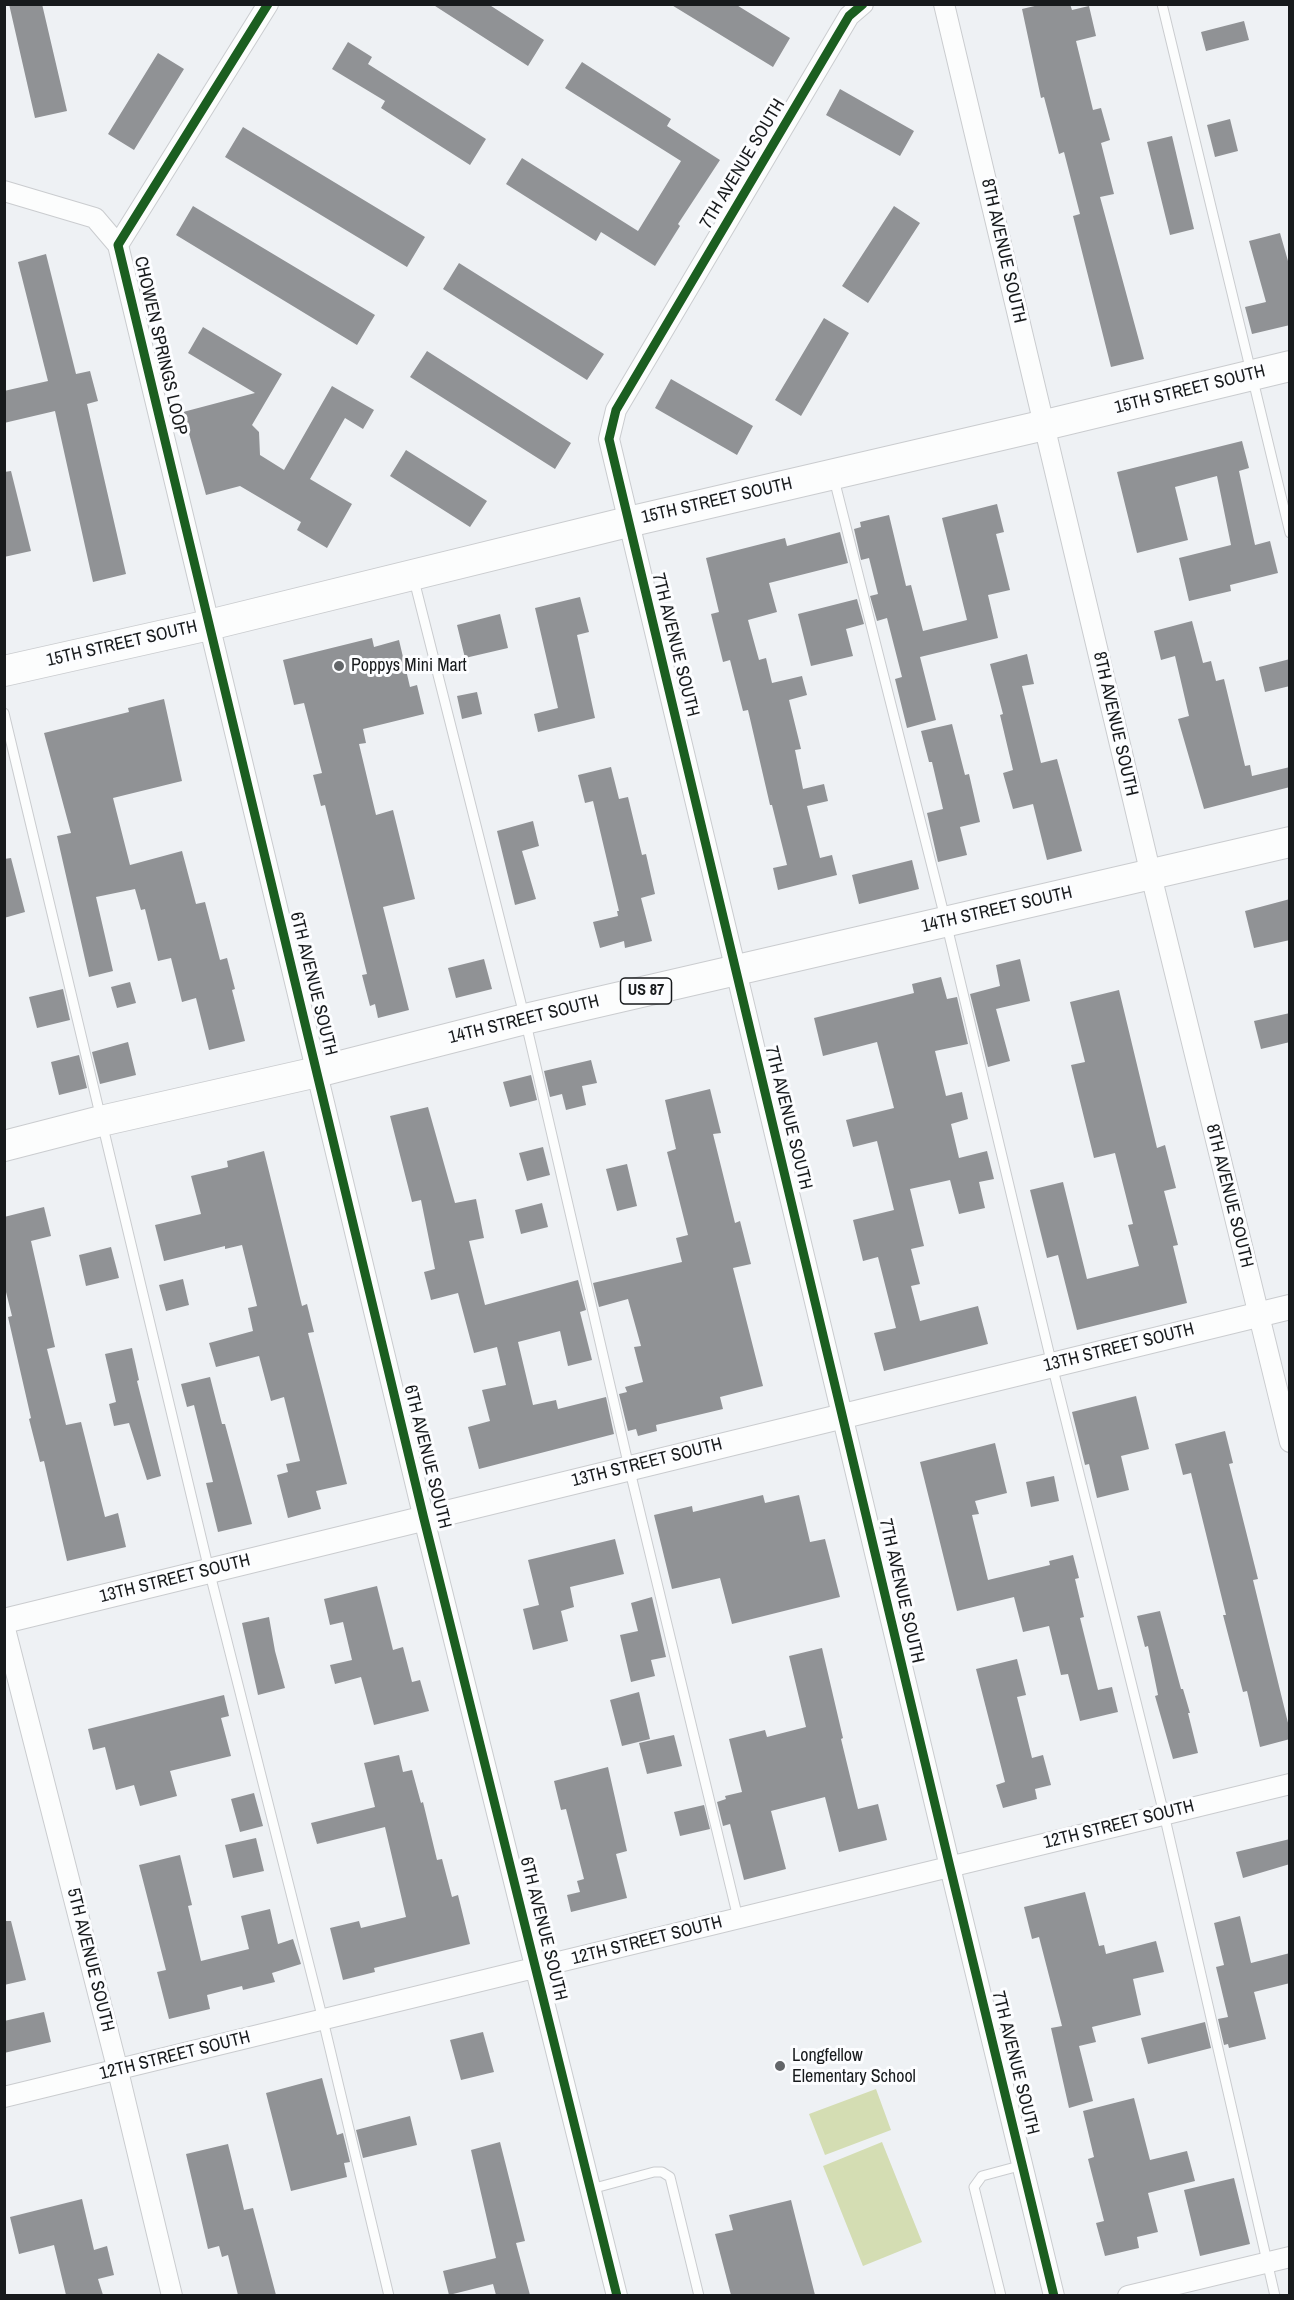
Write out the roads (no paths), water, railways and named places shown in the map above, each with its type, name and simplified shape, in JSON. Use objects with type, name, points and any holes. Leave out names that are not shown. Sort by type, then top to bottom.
[{"type":"main road","name":"15TH STREET SOUTH","points":[[4,671],[209,625],[628,522],[1290,366]]},
{"type":"main road","name":"14TH STREET SOUTH","points":[[4,1146],[101,1121],[317,1072],[525,1019],[1290,842]]},
{"type":"street","name":"CHOWEN SPRINGS LOOP","points":[[209,625],[118,245],[268,4]]},
{"type":"street","name":"7TH AVENUE SOUTH","points":[[863,4],[849,16],[616,410],[609,439],[1054,2295]]},
{"type":"street","name":"8TH AVENUE SOUTH","points":[[944,4],[1151,875],[1290,1442]]},
{"type":"street","points":[[4,191],[95,218],[118,245]]},
{"type":"street","name":"6TH AVENUE SOUTH","points":[[209,625],[424,1519],[617,2295]]},
{"type":"street","name":"13TH STREET SOUTH","points":[[4,1623],[209,1570],[1290,1307]]},
{"type":"street","name":"5TH AVENUE SOUTH","points":[[4,1623],[118,2070],[172,2295]]},
{"type":"street","name":"12TH STREET SOUTH","points":[[4,2097],[1290,1784]]},
{"type":"street","points":[[1128,2295],[1290,2257]]},
{"type":"lane","points":[[1162,4],[1290,533]]},
{"type":"lane","points":[[833,474],[946,922],[1052,1365],[1164,1814],[1275,2295]]},
{"type":"lane","points":[[413,575],[525,1019],[629,1467],[738,1918]]},
{"type":"lane","points":[[4,714],[209,1570],[323,2020],[389,2295]]},
{"type":"lane","points":[[1001,2295],[974,2187],[982,2176],[1023,2165]]},
{"type":"lane","points":[[591,2189],[654,2172],[662,2172],[670,2177],[699,2295]]},
{"type":"place","name":"Poppys Mini Mart","points":[[339,666]]},
{"type":"place","name":"Longfellow Elementary School","points":[[780,2066]]}]
